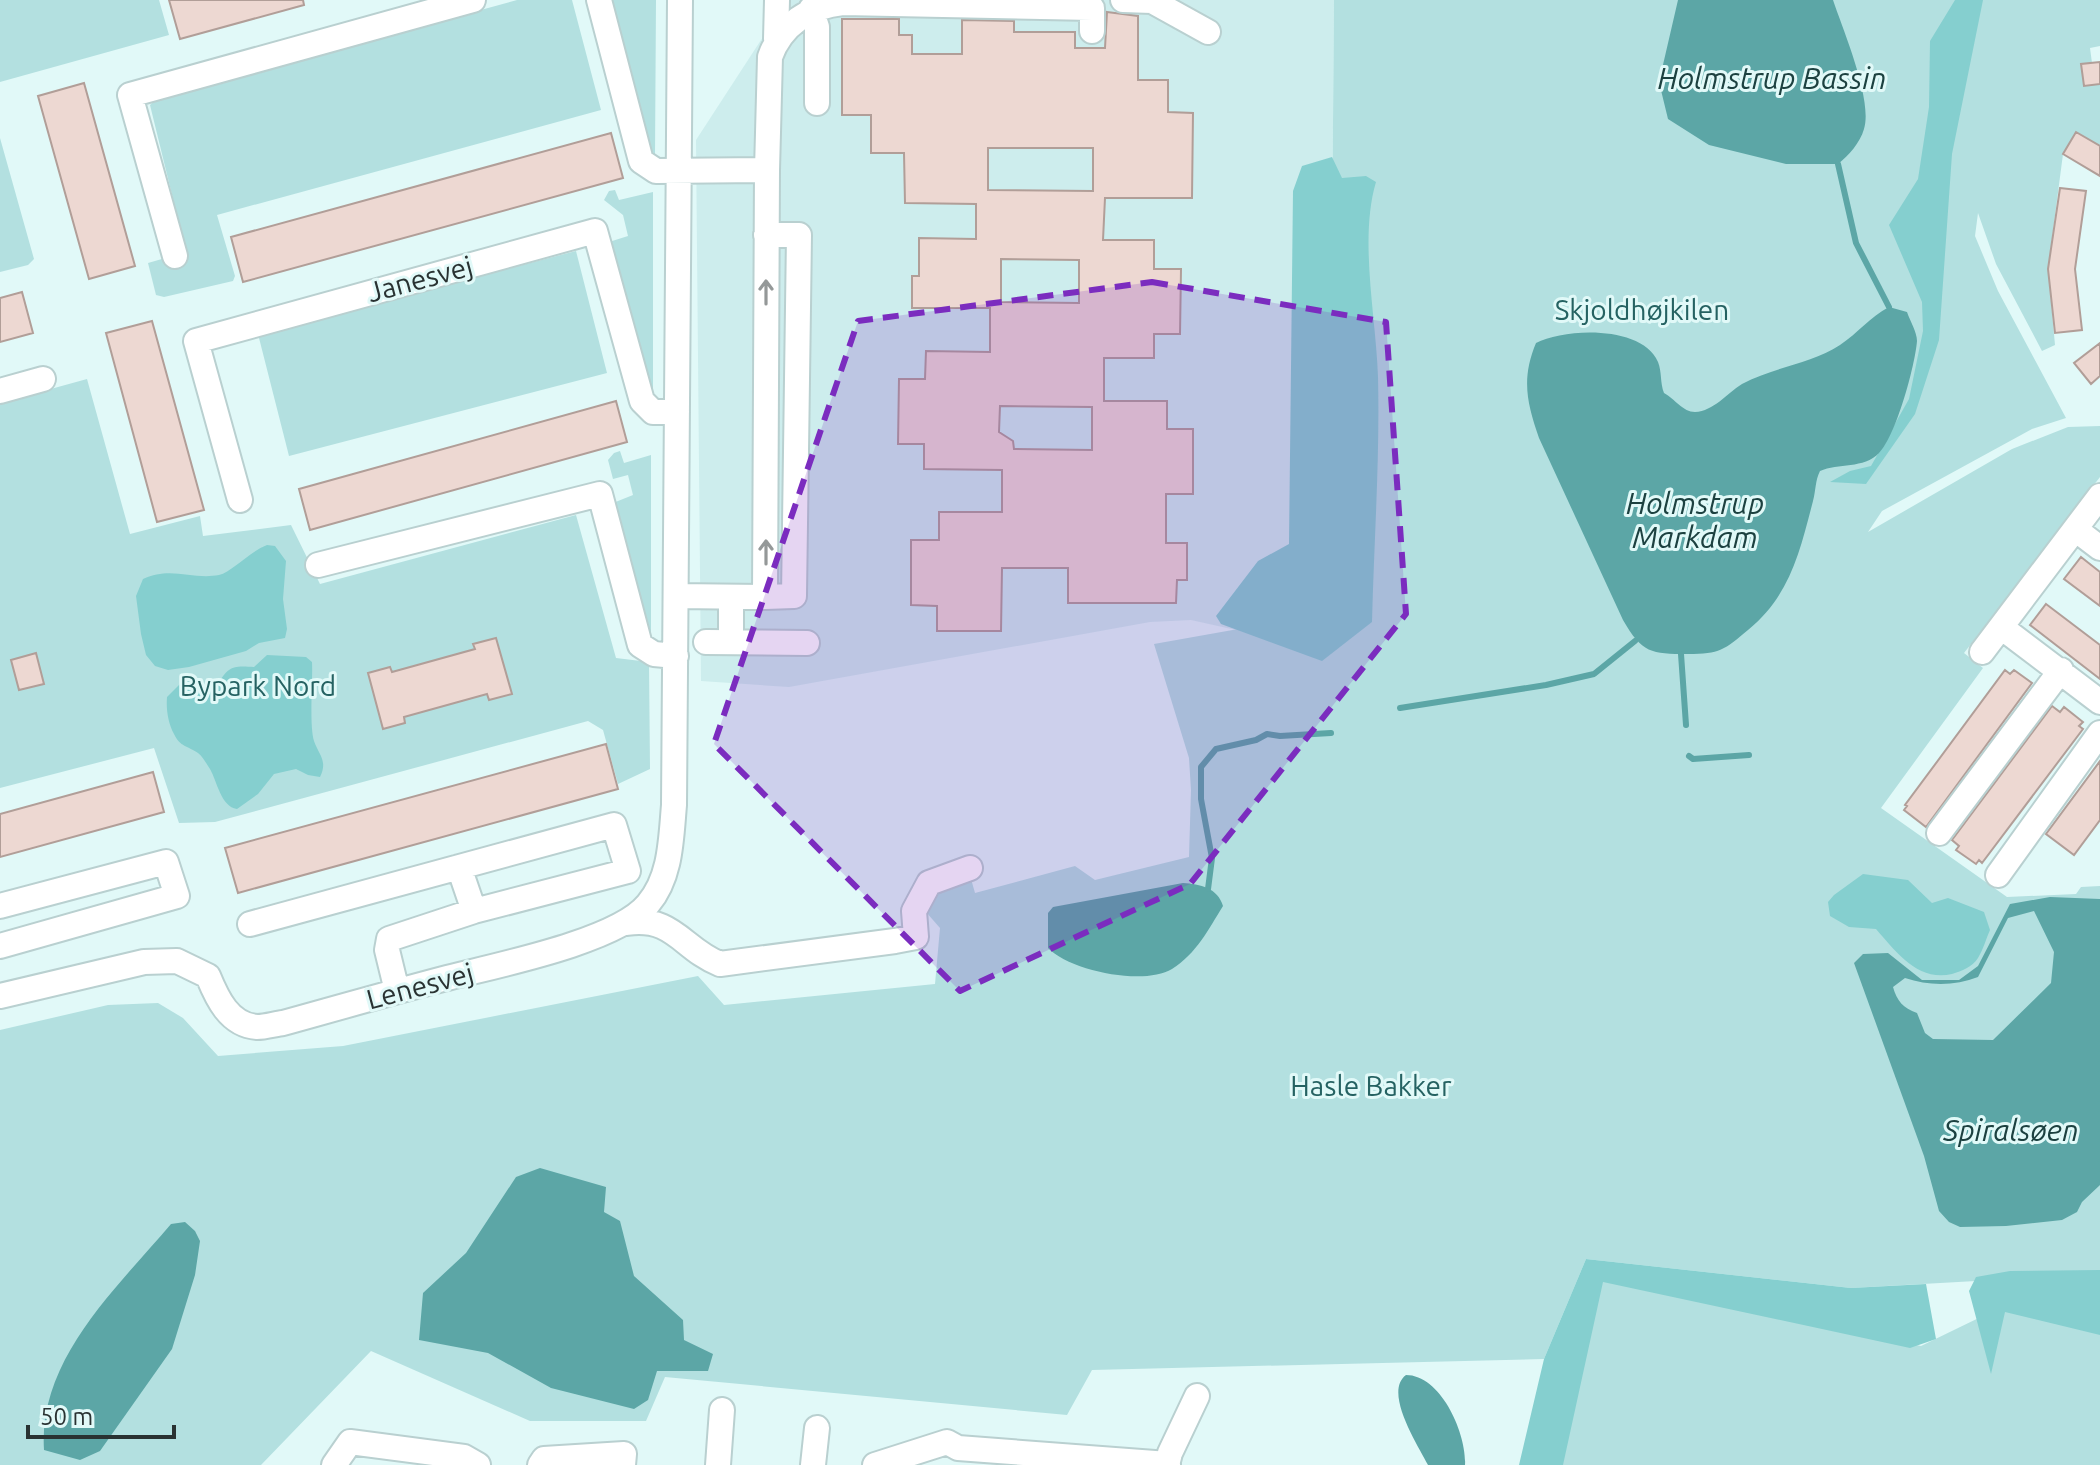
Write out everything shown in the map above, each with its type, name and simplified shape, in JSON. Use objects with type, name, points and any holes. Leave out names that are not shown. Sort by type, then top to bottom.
[{"type":"street","points":[[175,256],[130,95],[473,0]]},
{"type":"street","points":[[599,0],[641,161],[656,171],[767,170]]},
{"type":"street","points":[[318,565],[600,494],[640,645],[654,654],[676,656],[680,0]]},
{"type":"street","points":[[676,596],[765,597],[767,170],[770,57],[776,39],[777,0]]},
{"type":"street","points":[[1123,0],[1152,1],[1208,32]]},
{"type":"street","points":[[776,39],[811,9],[843,3],[1097,13]]},
{"type":"street","points":[[811,9],[817,27],[817,103]]},
{"type":"street","name":"Janesvej","points":[[240,500],[196,341],[595,231],[642,401],[653,412],[677,412]]},
{"type":"street","points":[[0,391],[43,379]]},
{"type":"street","points":[[1982,652],[2100,496]]},
{"type":"street","points":[[2075,529],[2100,548]]},
{"type":"street","points":[[731,597],[731,642]]},
{"type":"street","points":[[2001,627],[2100,702]]},
{"type":"street","points":[[706,642],[807,643]]},
{"type":"street","name":"Lenesvej","points":[[0,996],[144,962],[177,961],[208,976],[220,1004],[234,1017],[255,1027],[283,1023],[559,949],[627,923],[656,894],[670,858],[676,656]]},
{"type":"street","points":[[1939,833],[2061,670]]},
{"type":"street","points":[[1998,875],[2100,733]]},
{"type":"street","points":[[250,924],[614,825],[628,871],[474,911],[389,939],[387,950],[397,991]]},
{"type":"street","points":[[166,862],[177,896],[8,943],[3,905],[166,862]]},
{"type":"street","points":[[459,867],[474,911]]},
{"type":"street","points":[[627,923],[643,920],[661,924],[704,958],[720,964],[895,941],[916,937],[914,911],[929,883],[970,868]]},
{"type":"street","points":[[881,1464],[947,1442],[958,1457],[1167,1464],[1197,1396]]},
{"type":"street","points":[[718,1465],[722,1410]]},
{"type":"street","points":[[813,1465],[817,1428]]},
{"type":"street","points":[[334,1465],[350,1442],[464,1457],[478,1465]]},
{"type":"street","points":[[540,1465],[544,1459],[624,1454],[623,1465]]},
{"type":"highlighted area","points":[[1152,282],[1386,322],[1406,614],[1190,884],[960,991],[714,744],[858,321]]},
{"type":"shaded area","points":[[791,0],[1334,0],[1329,613],[1236,630],[1191,620],[1150,622],[789,687],[701,681],[696,140]]},
{"type":"green space","points":[[0,0],[159,0],[169,35],[0,82]]},
{"type":"green space","points":[[517,0],[572,0],[601,110],[217,215],[235,276],[233,281],[164,297],[156,295],[148,263],[186,252],[150,105],[156,99]]},
{"type":"green space","points":[[609,0],[656,0],[655,155],[652,155],[647,141]]},
{"type":"green space","name":"Hasle Bakker","points":[[1334,0],[2100,0],[2100,46],[2090,48],[2092,63],[2081,65],[2084,86],[2100,84],[2100,146],[2076,132],[2063,154],[2048,269],[2055,345],[2042,351],[1996,264],[1978,213],[1975,236],[1998,291],[2066,418],[2032,429],[1882,511],[1868,532],[2012,449],[2068,427],[2100,426],[2100,477],[1964,653],[1983,668],[1881,808],[2007,897],[2076,894],[2081,887],[2100,886],[2100,1274],[1851,1288],[1586,1259],[1544,1359],[1092,1370],[1067,1415],[665,1377],[646,1421],[530,1421],[371,1351],[261,1465],[0,1465],[0,1030],[108,1005],[158,1003],[183,1018],[218,1056],[343,1046],[698,976],[724,1005],[935,984],[940,928],[926,912],[930,895],[971,879],[975,893],[1075,866],[1095,880],[1189,857],[1189,758],[1154,644],[1329,613]]},
{"type":"green space","points":[[1955,0],[1983,0],[1952,154],[1939,340],[1915,414],[1866,484],[1830,482],[1850,471],[1871,466],[1909,399],[1923,331],[1922,302],[1889,225],[1918,179],[1929,107],[1930,41]]},
{"type":"green space","points":[[0,138],[34,259],[28,265],[0,272]]},
{"type":"green space","points":[[1332,157],[1342,178],[1366,176],[1376,182],[1371,204],[1369,253],[1378,377],[1378,438],[1372,622],[1322,661],[1221,624],[1216,616],[1258,561],[1289,544],[1293,191],[1302,166]]},
{"type":"green space","points":[[615,190],[619,200],[653,192],[653,395],[650,395],[609,242],[628,236],[623,215],[604,200],[609,191]]},
{"type":"green space","points":[[576,251],[607,373],[289,456],[258,334]]},
{"type":"green space","name":"Bypark Nord","points":[[87,379],[130,534],[200,516],[203,536],[291,525],[320,584],[576,515],[616,658],[649,662],[650,769],[618,784],[603,730],[588,721],[215,822],[179,823],[154,748],[0,788],[0,403]]},
{"type":"green space","points":[[620,451],[624,463],[651,455],[651,635],[648,635],[613,503],[633,495],[628,475],[613,479],[608,460]]},
{"type":"green space","points":[[267,545],[275,546],[286,561],[283,599],[287,629],[285,638],[259,643],[246,651],[189,667],[168,670],[155,666],[146,655],[141,634],[136,596],[143,579],[172,573],[219,575]]},
{"type":"green space","points":[[267,655],[306,657],[312,662],[311,714],[314,741],[323,762],[322,771],[320,777],[296,769],[274,774],[258,794],[237,809],[223,799],[201,756],[176,738],[169,721],[167,697],[183,681],[201,689],[215,687],[230,669],[254,667]]},
{"type":"green space","points":[[1863,874],[1908,880],[1932,903],[1948,898],[1984,912],[1990,930],[1978,958],[1956,973],[1929,974],[1909,963],[1876,929],[1849,927],[1830,916],[1828,902]]},
{"type":"green space","points":[[1586,1259],[1851,1288],[1926,1284],[1936,1339],[1910,1348],[1603,1282],[1563,1465],[1519,1465],[1544,1359]]},
{"type":"green space","points":[[2100,1270],[2100,1335],[2005,1312],[1991,1374],[1969,1291],[1976,1277],[2010,1271]]},
{"type":"green space","points":[[1599,1280],[1921,1346],[2024,1296],[2100,1315],[2100,1465],[1559,1465]]},
{"type":"water","name":"Holmstrup Bassin","points":[[1678,0],[1833,0],[1856,65],[1866,116],[1860,139],[1850,153],[1838,164],[1786,164],[1709,145],[1668,119],[1659,82]]},
{"type":"water","name":"Holmstrup Markdam","points":[[1889,307],[1907,312],[1917,341],[1909,383],[1898,417],[1885,444],[1873,458],[1820,471],[1798,555],[1774,603],[1740,637],[1715,652],[1665,653],[1642,645],[1623,620],[1539,438],[1527,391],[1528,368],[1536,343],[1565,334],[1583,333],[1602,333],[1636,341],[1649,350],[1658,362],[1664,393],[1683,408],[1695,412],[1714,405],[1754,378],[1829,351]]},
{"type":"water","points":[[1183,883],[1208,888],[1217,895],[1223,906],[1195,948],[1172,969],[1144,976],[1108,974],[1073,963],[1048,948],[1048,913],[1053,907]]},
{"type":"water","name":"Spiralsøen","points":[[2050,897],[2100,899],[2100,1185],[2082,1202],[2077,1212],[2062,1220],[1960,1227],[1949,1222],[1939,1211],[1924,1156],[1854,963],[1863,954],[1888,953],[1922,980],[1959,980],[1978,966],[2010,904]],"holes":[[[2034,911],[2054,952],[2051,983],[1993,1040],[1933,1039],[1925,1033],[1917,1013],[1904,1006],[1893,987],[1905,978],[1942,984],[1978,977],[2008,918]]]},
{"type":"water","points":[[540,1168],[606,1187],[604,1212],[620,1221],[634,1276],[683,1320],[684,1340],[713,1354],[708,1371],[657,1371],[648,1400],[634,1409],[551,1388],[488,1353],[419,1340],[423,1293],[466,1253],[516,1177]]},
{"type":"water","points":[[185,1222],[200,1241],[195,1275],[172,1349],[100,1451],[80,1460],[44,1450],[46,1417],[54,1385],[67,1355],[106,1300],[171,1224]]},
{"type":"water","points":[[1406,1375],[1419,1378],[1441,1395],[1462,1438],[1465,1465],[1428,1465],[1400,1406],[1398,1393]]},
{"type":"building","points":[[169,0],[303,0],[304,5],[180,39]]},
{"type":"building","points":[[1107,12],[1138,16],[1138,80],[1168,80],[1168,112],[1193,113],[1192,198],[1105,198],[1103,240],[1154,240],[1154,269],[1181,269],[1180,334],[1154,334],[1154,358],[1104,358],[1104,401],[1167,401],[1167,429],[1193,429],[1193,494],[1166,494],[1166,543],[1187,543],[1187,580],[1177,580],[1176,603],[1068,603],[1068,568],[1002,568],[1001,631],[937,631],[937,606],[911,605],[911,540],[939,540],[939,512],[1002,512],[1002,470],[924,469],[924,444],[898,444],[899,379],[925,379],[926,351],[990,352],[990,308],[912,308],[912,276],[919,276],[919,238],[976,239],[976,204],[905,203],[904,153],[871,153],[871,115],[842,115],[842,19],[899,19],[899,35],[912,35],[912,54],[962,54],[962,20],[1014,21],[1014,32],[1075,32],[1075,48],[1105,48]],"holes":[[[988,148],[1093,148],[1093,191],[988,190]],[[1001,259],[1079,260],[1079,303],[1001,302]],[[1000,406],[1092,407],[1092,450],[1014,449],[1013,441],[999,432]]]},
{"type":"building","points":[[2100,62],[2100,84],[2084,86],[2081,64]]},
{"type":"building","points":[[84,83],[135,266],[89,279],[38,96]]},
{"type":"building","points":[[2076,132],[2100,146],[2100,176],[2063,154]]},
{"type":"building","points":[[611,133],[623,178],[243,282],[231,237]]},
{"type":"building","points":[[2060,188],[2086,191],[2075,269],[2082,330],[2055,333],[2048,269]]},
{"type":"building","points":[[22,292],[33,333],[0,342],[0,298]]},
{"type":"building","points":[[152,321],[204,510],[157,522],[106,333]]},
{"type":"building","points":[[2100,343],[2100,376],[2091,384],[2074,363]]},
{"type":"building","points":[[616,401],[627,442],[310,530],[299,489]]},
{"type":"building","points":[[2081,557],[2100,572],[2100,606],[2064,579]]},
{"type":"building","points":[[2046,604],[2100,645],[2100,679],[2030,625]]},
{"type":"building","points":[[496,638],[512,694],[489,700],[487,694],[404,717],[405,723],[383,729],[368,673],[390,667],[392,672],[475,649],[473,644]]},
{"type":"building","points":[[36,653],[44,684],[19,690],[11,660]]},
{"type":"building","points":[[2005,670],[2010,674],[2014,670],[2032,683],[1926,827],[1904,810],[1905,805]]},
{"type":"building","points":[[2052,706],[2060,712],[2064,707],[2083,722],[2079,726],[2083,729],[1982,863],[1979,860],[1976,864],[1956,850],[1959,846],[1952,840]]},
{"type":"building","points":[[606,744],[618,789],[238,893],[225,848]]},
{"type":"building","points":[[2100,761],[2100,820],[2074,855],[2046,834]]},
{"type":"building","points":[[153,772],[164,812],[0,857],[0,814]]},
{"type":"waterway","points":[[1838,164],[1856,243],[1889,307]]},
{"type":"waterway","points":[[1400,708],[1546,685],[1594,674],[1635,641]]},
{"type":"waterway","points":[[1681,654],[1686,725]]},
{"type":"waterway","points":[[1208,889],[1212,858],[1201,799],[1201,767],[1216,749],[1256,740],[1267,734],[1331,733]]},
{"type":"waterway","points":[[1689,756],[1693,759],[1749,755]]},
{"type":"park label","name":"Skjoldhøjkilen","points":[[1642,310]]}]
